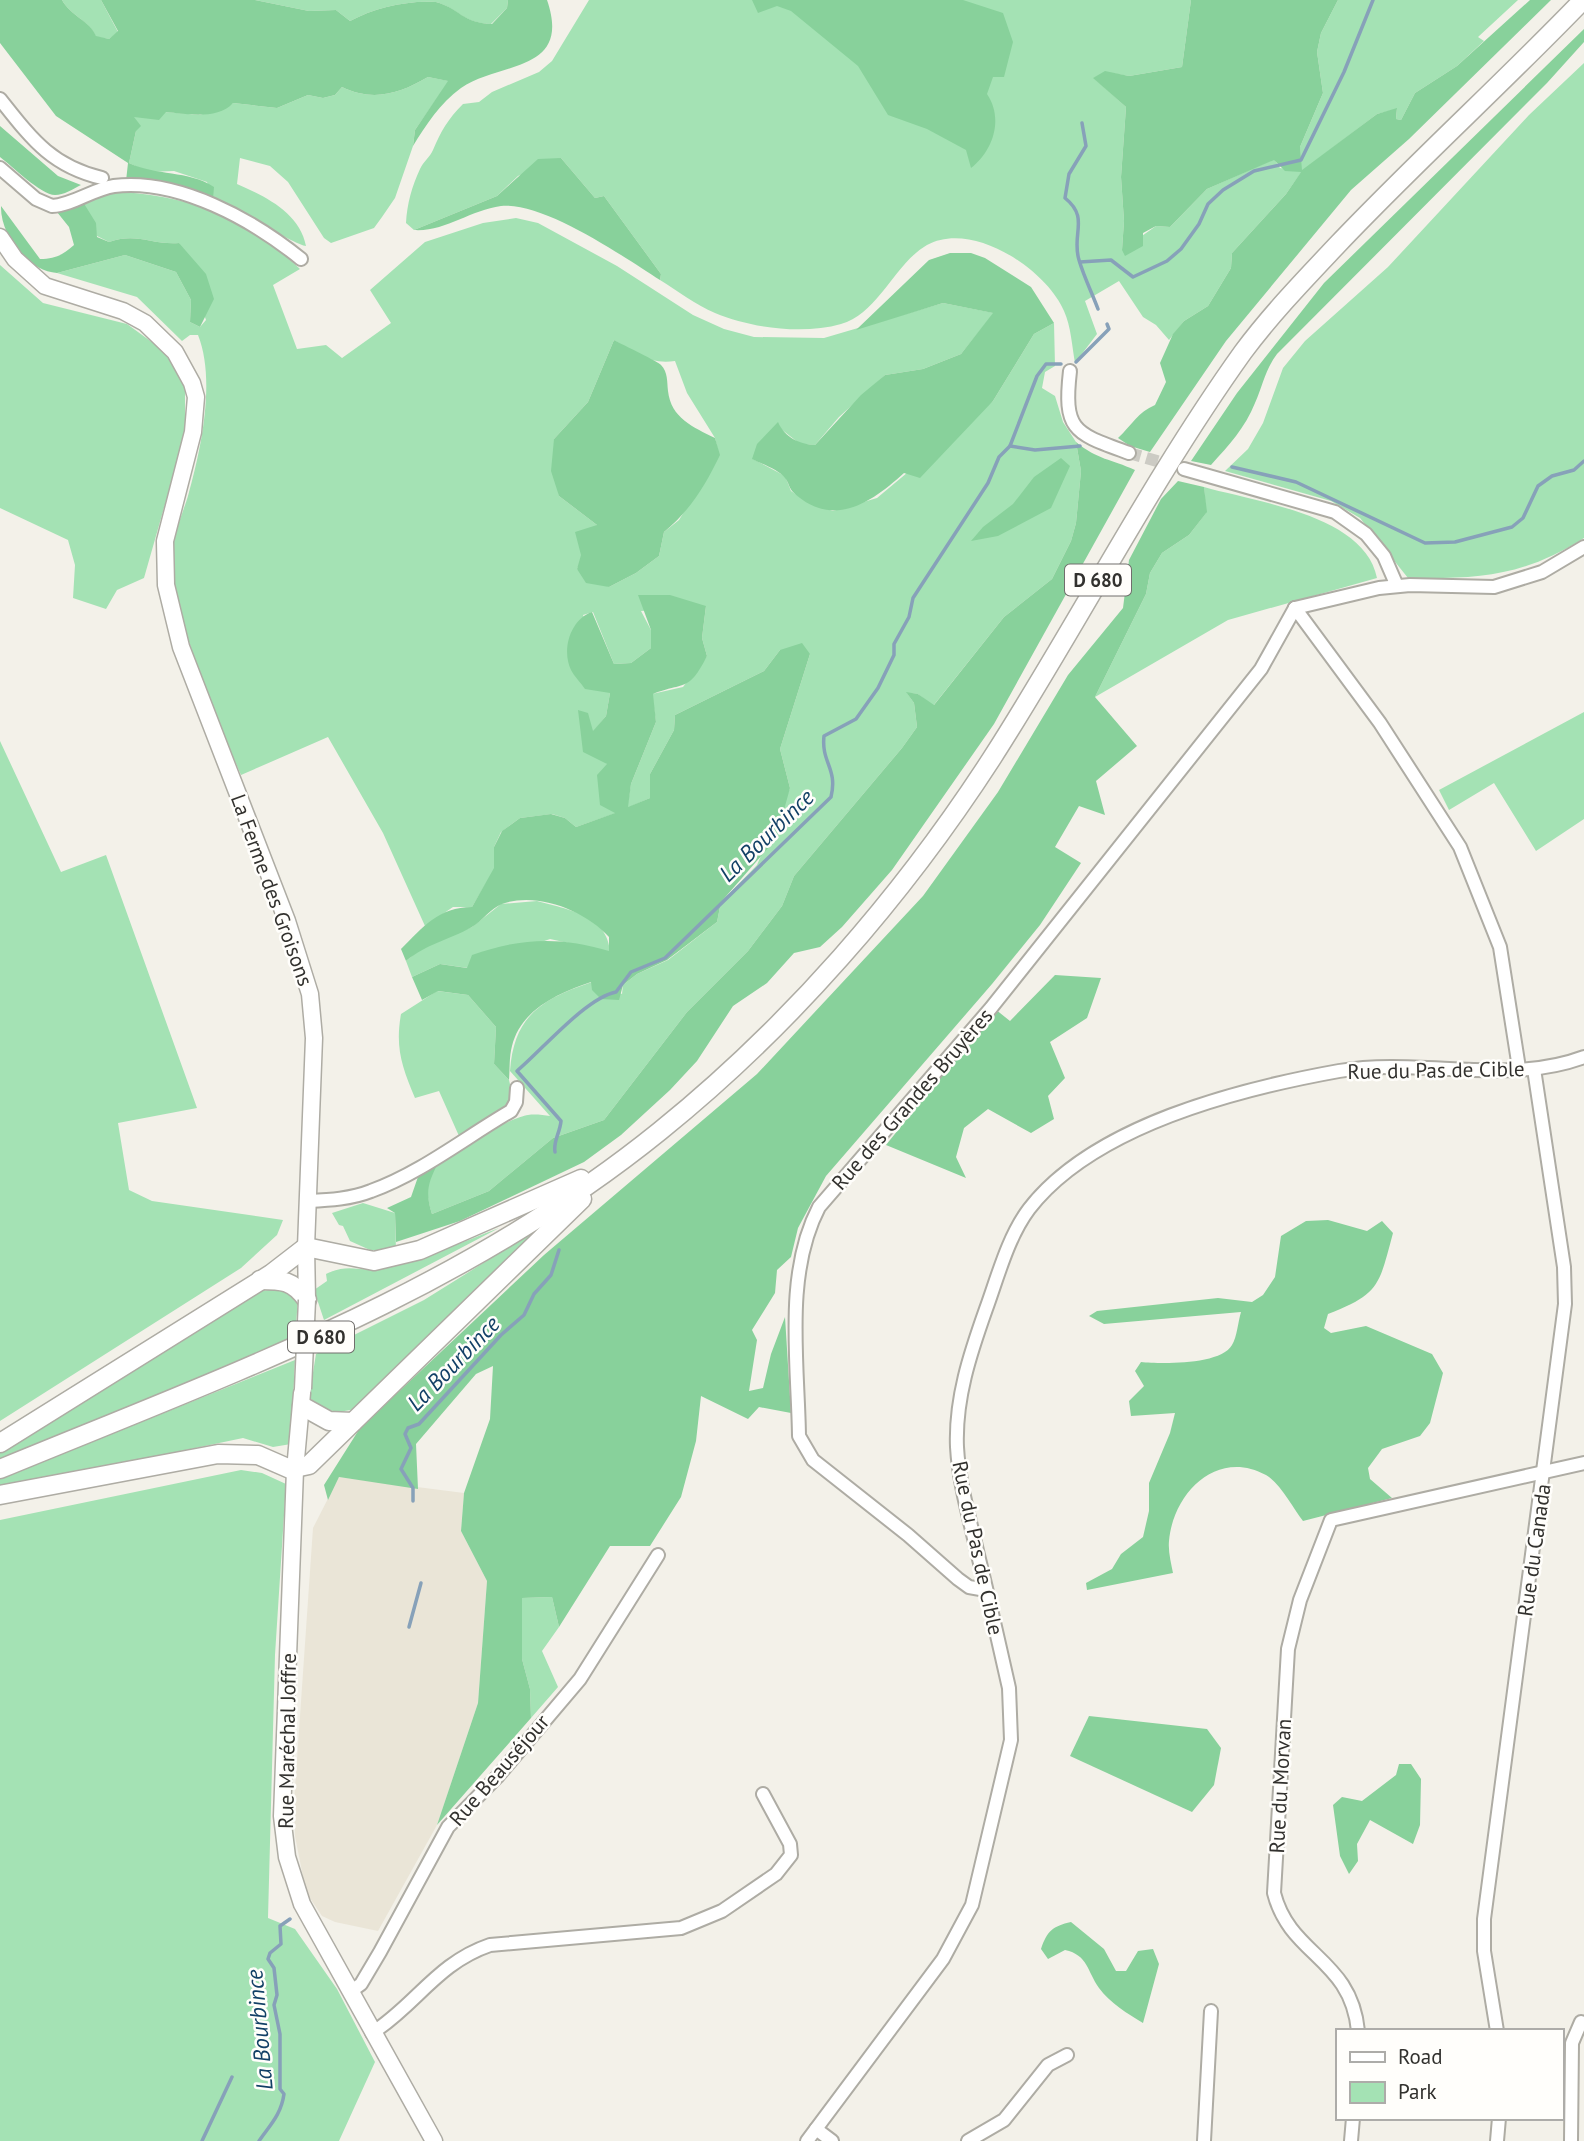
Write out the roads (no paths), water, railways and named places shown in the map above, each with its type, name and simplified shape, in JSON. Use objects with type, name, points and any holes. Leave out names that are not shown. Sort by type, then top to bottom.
[{"type":"main road","name":"D 680","points":[[0,1469],[286,1353],[387,1306],[467,1262],[620,1162],[731,1069],[852,945],[893,895],[987,765],[1149,493],[1196,418],[1249,344],[1360,220],[1583,0]]},
{"type":"main road","name":"La Ferme des Groisons","points":[[0,237],[15,259],[45,286],[123,311],[145,323],[175,352],[187,370],[196,397],[188,457],[165,541],[166,584],[181,647],[287,921],[310,994],[314,1038],[306,1247],[307,1300]]},
{"type":"main road","points":[[0,1443],[260,1280],[306,1247],[374,1261],[420,1250],[620,1162]]},
{"type":"main road","points":[[0,1495],[218,1454],[258,1455],[295,1470],[309,1465],[620,1162]]},
{"type":"main road","points":[[260,1280],[283,1280],[297,1286],[307,1300]]},
{"type":"main road","name":"Rue Maréchal Joffre","points":[[307,1300],[295,1470],[282,1816],[288,1857],[302,1903],[434,2141]]},
{"type":"main road","points":[[302,1397],[329,1421],[354,1422]]},
{"type":"street","points":[[0,99],[48,154],[62,164],[102,178]]},
{"type":"street","points":[[0,168],[36,199],[52,206],[111,186],[150,188],[181,195],[242,218],[266,232],[301,259]]},
{"type":"street","points":[[1070,370],[1066,403],[1076,429],[1084,437],[1129,453]]},
{"type":"street","points":[[1184,469],[1335,512],[1366,534],[1384,556],[1397,586]]},
{"type":"street","points":[[1518,1069],[1500,947],[1460,846],[1380,723],[1295,608],[1397,586],[1494,587],[1542,572],[1584,547]]},
{"type":"street","name":"Rue des Grandes Bruyères","points":[[986,1590],[969,1587],[958,1579],[908,1535],[813,1460],[803,1448],[799,1436],[797,1284],[807,1230],[819,1207],[992,1008],[1261,668],[1295,608]]},
{"type":"street","name":"Rue du Pas de Cible","points":[[807,2141],[943,1959],[972,1905],[1011,1740],[1009,1688],[960,1470],[957,1425],[963,1380],[1008,1247],[1028,1210],[1051,1184],[1113,1142],[1162,1117],[1249,1093],[1340,1071],[1378,1068],[1534,1069],[1566,1064],[1584,1057]]},
{"type":"street","name":"Rue du Canada","points":[[1497,2029],[1484,1951],[1484,1919],[1545,1470],[1566,1284],[1534,1069]]},
{"type":"street","points":[[308,1201],[362,1194],[409,1172],[511,1111],[516,1102],[517,1088]]},
{"type":"street","points":[[1545,1470],[1584,1463]]},
{"type":"street","name":"Rue du Morvan","points":[[1358,2029],[1352,2000],[1339,1976],[1284,1923],[1274,1892],[1288,1649],[1300,1600],[1331,1520],[1545,1470]]},
{"type":"street","name":"Rue Beauséjour","points":[[350,1992],[361,1984],[448,1827],[497,1777],[580,1679],[659,1555]]},
{"type":"street","points":[[372,2033],[438,1973],[466,1954],[490,1945],[681,1928],[722,1911],[776,1874],[791,1855],[790,1844],[763,1794]]},
{"type":"street","points":[[1205,2141],[1211,2011]]},
{"type":"street","points":[[1571,2141],[1572,2043],[1581,2022]]},
{"type":"street","points":[[968,2141],[1004,2120],[1048,2065],[1067,2055]]},
{"type":"street","points":[[1351,2141],[1353,2120]]},
{"type":"street","points":[[1497,2141],[1499,2120]]},
{"type":"street","points":[[816,2129],[832,2141]]},
{"type":"waterway","points":[[1080,262],[1111,260],[1133,277],[1167,261],[1181,249],[1199,224],[1208,204],[1223,190],[1254,171],[1301,160],[1344,72],[1373,0]]},
{"type":"waterway","points":[[1082,123],[1086,146],[1069,174],[1065,198],[1077,212],[1077,251],[1098,309]]},
{"type":"waterway","points":[[1076,362],[1109,329],[1107,324]]},
{"type":"waterway","name":"La Bourbince","points":[[555,1152],[561,1121],[517,1071],[578,1014],[604,996],[616,992],[631,972],[665,958],[831,797],[833,787],[824,736],[856,719],[878,688],[894,655],[894,644],[909,617],[913,598],[988,483],[999,457],[1010,446],[1037,376],[1046,364],[1061,364]]},
{"type":"waterway","points":[[1010,446],[1035,450],[1080,446]]},
{"type":"waterway","points":[[1232,467],[1296,482],[1425,543],[1455,542],[1512,527],[1523,518],[1538,486],[1552,476],[1574,470],[1584,461]]},
{"type":"waterway","name":"La Bourbince","points":[[413,1501],[413,1488],[401,1469],[411,1448],[405,1434],[408,1428],[419,1424],[501,1335],[524,1315],[534,1294],[551,1275],[559,1250]]},
{"type":"waterway","name":"La Bourbince","points":[[409,1627],[421,1583]]},
{"type":"waterway","name":"La Bourbince","points":[[259,2141],[278,2114],[284,2094],[280,2089],[280,2034],[274,2005],[277,1995],[274,1968],[268,1959],[270,1953],[281,1944],[280,1926],[290,1919]]},
{"type":"waterway","points":[[202,2141],[232,2077]]},
{"type":"tunnel","points":[[1129,453],[1174,466]]}]
